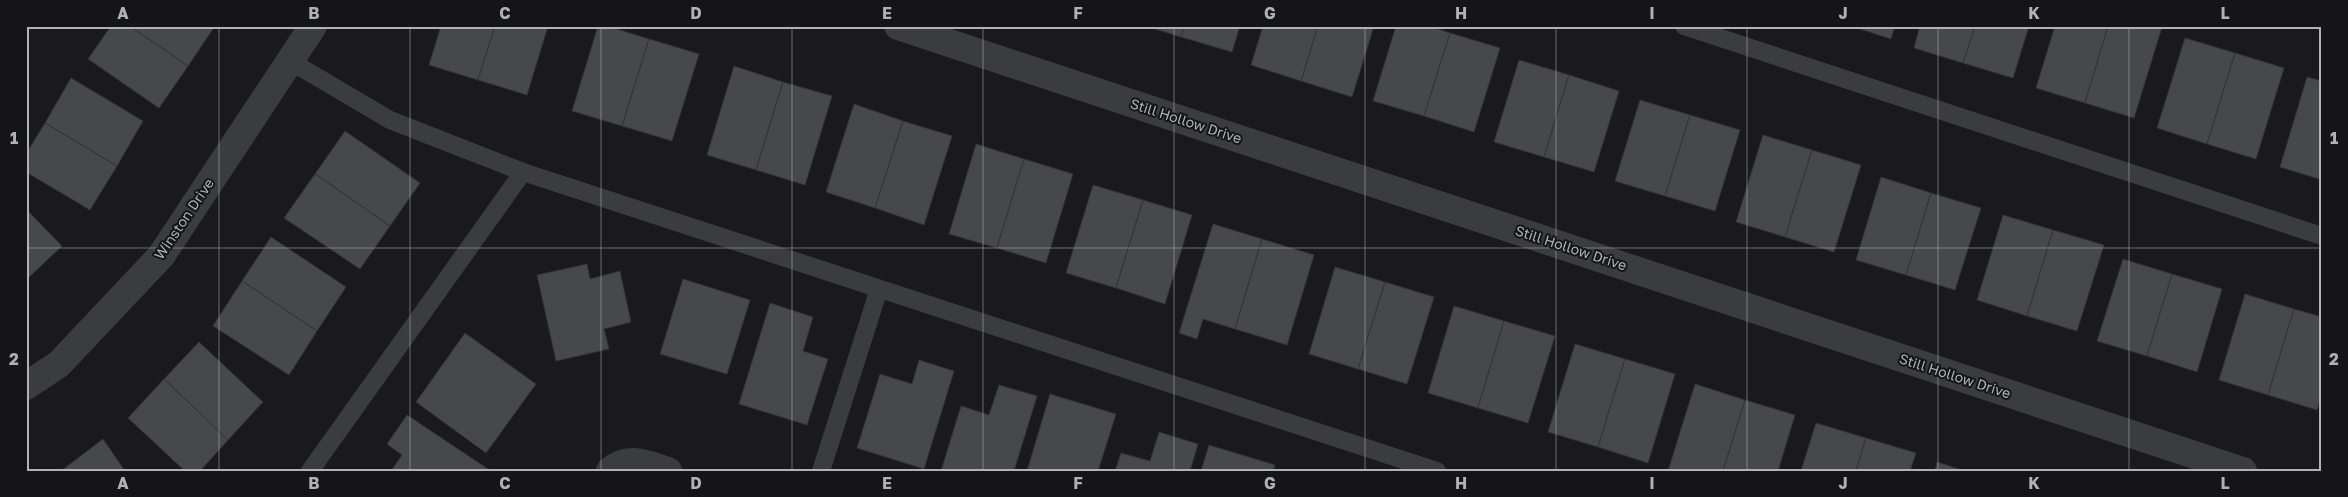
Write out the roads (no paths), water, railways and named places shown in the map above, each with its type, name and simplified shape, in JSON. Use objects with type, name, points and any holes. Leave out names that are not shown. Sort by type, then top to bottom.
[{"type":"street","name":"Winston Drive","points":[[26,386],[59,364],[161,256],[313,26]]},
{"type":"street","name":"Still Hollow Drive","points":[[898,26],[2243,471]]},
{"type":"street","points":[[618,466],[644,462],[668,471]]},
{"type":"lane","points":[[1684,26],[2322,236]]},
{"type":"lane","points":[[290,61],[390,120],[523,172],[1437,471]]},
{"type":"lane","points":[[310,471],[523,172]]},
{"type":"lane","points":[[821,471],[879,289]]}]
